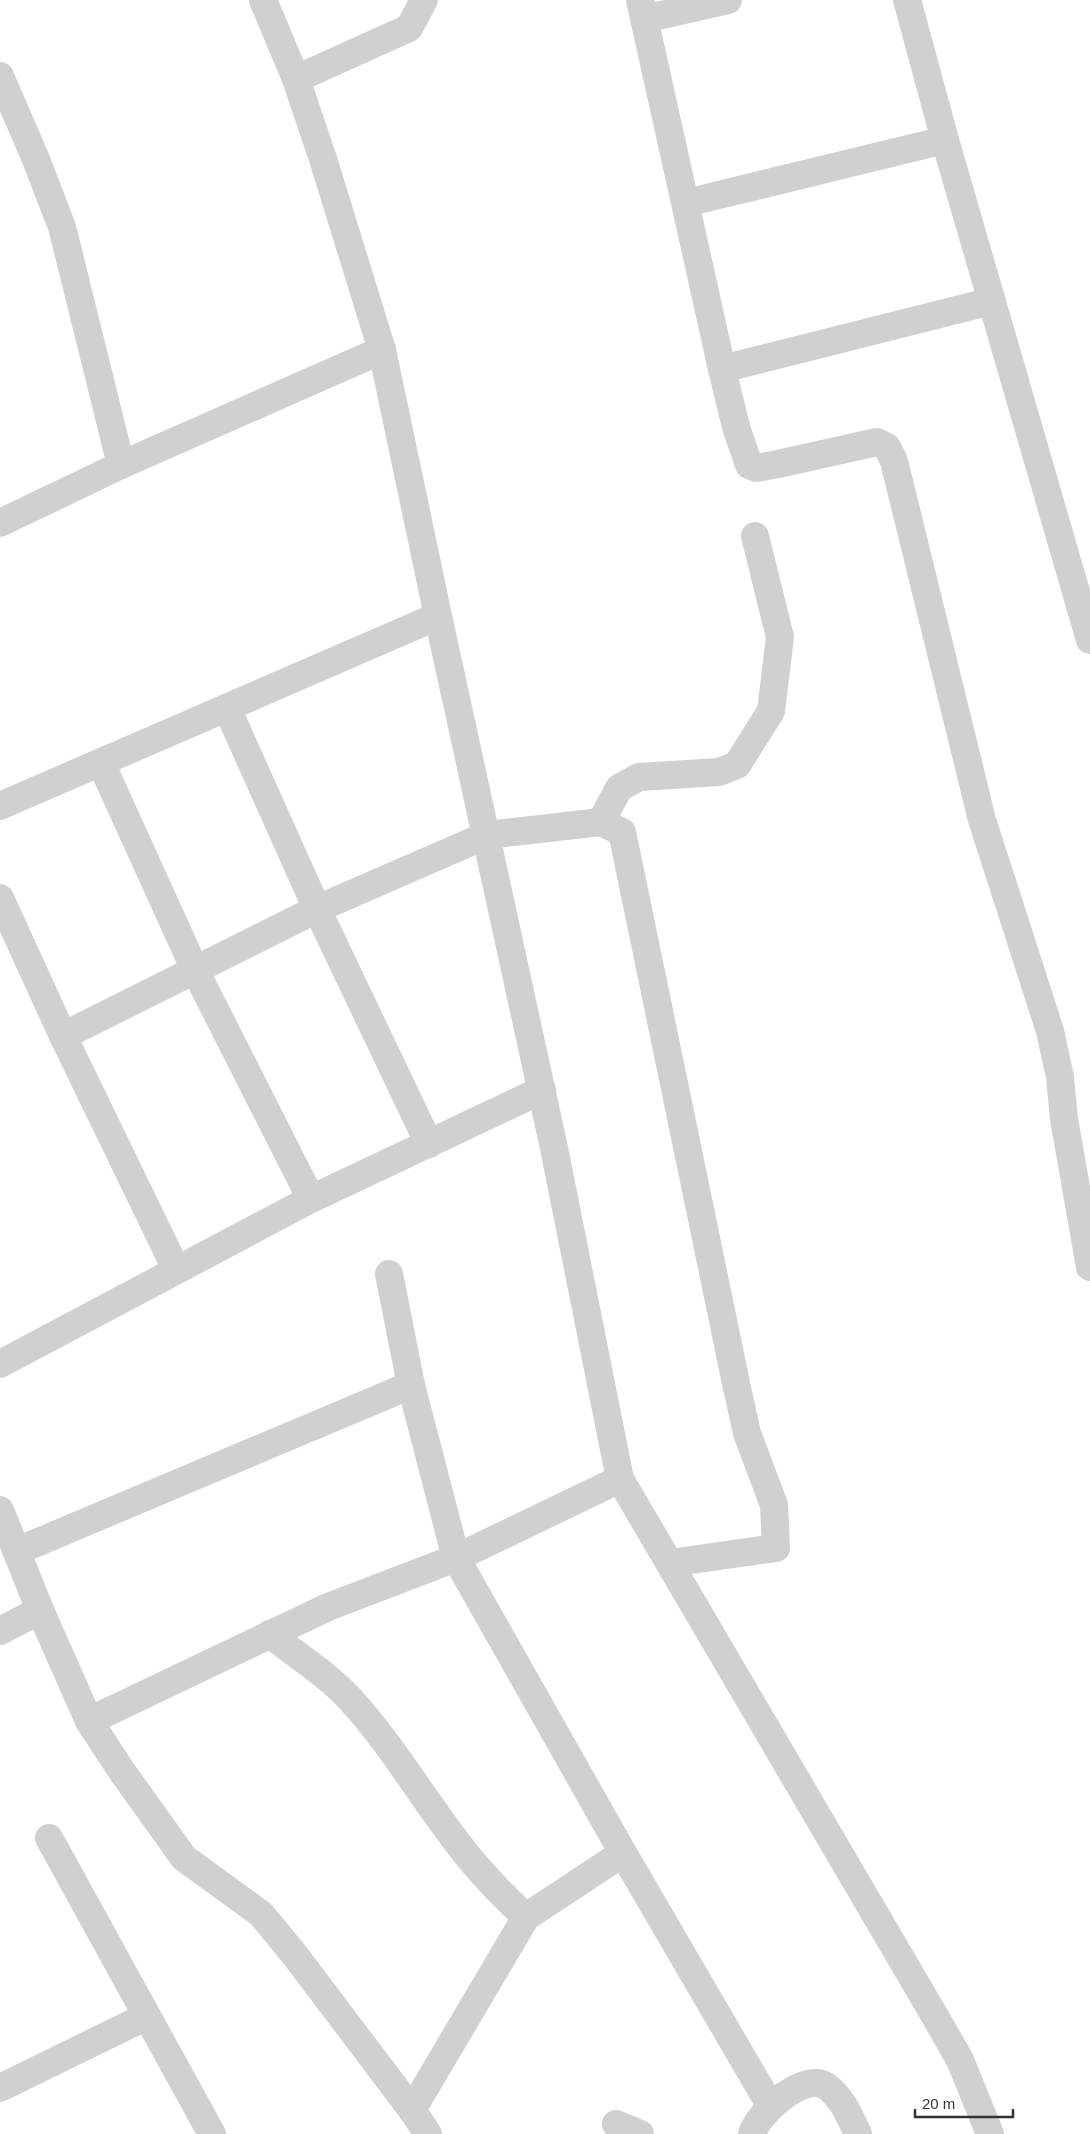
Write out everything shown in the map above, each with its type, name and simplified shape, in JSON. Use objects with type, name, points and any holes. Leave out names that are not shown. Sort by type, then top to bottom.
[{"type":"street","points":[[263,0],[296,79],[323,158],[382,350],[542,1090],[620,1479],[645,1525],[670,1563],[960,2060],[990,2134]]},
{"type":"street","points":[[296,79],[409,28],[424,0]]},
{"type":"street","points":[[728,0],[642,10],[736,427],[749,466],[756,468],[877,442],[887,447],[894,461],[982,820],[1050,1031],[1060,1077],[1064,1119],[1090,1267]]},
{"type":"street","points":[[907,0],[945,140],[1090,640]]},
{"type":"street","points":[[0,76],[21,123],[62,227],[120,465]]},
{"type":"street","points":[[686,203],[945,140]]},
{"type":"street","points":[[722,369],[992,301]]},
{"type":"street","points":[[0,523],[120,465],[382,350]]},
{"type":"street","points":[[601,822],[620,788],[639,777],[719,772],[737,765],[771,711],[780,637],[755,536]]},
{"type":"street","points":[[0,806],[438,616]]},
{"type":"street","points":[[227,708],[317,909],[429,1144]]},
{"type":"street","points":[[101,762],[195,970],[311,1199]]},
{"type":"street","points":[[63,1036],[317,909],[487,835],[601,822],[622,832],[747,1433],[774,1505],[776,1548],[670,1563]]},
{"type":"street","points":[[0,898],[63,1036],[176,1270]]},
{"type":"street","points":[[0,1364],[311,1199],[542,1090]]},
{"type":"street","points":[[389,1274],[411,1385],[456,1558],[623,1853],[770,2105]]},
{"type":"street","points":[[17,1551],[411,1385]]},
{"type":"street","points":[[89,1721],[328,1606],[456,1558],[620,1479]]},
{"type":"street","points":[[0,1510],[40,1610],[89,1721],[184,1858],[261,1914],[412,2110],[428,2134]]},
{"type":"street","points":[[0,1631],[40,1610]]},
{"type":"street","points":[[270,1634],[327,1677],[350,1699],[470,1858],[499,1892],[526,1917]]},
{"type":"street","points":[[49,1838],[212,2134]]},
{"type":"street","points":[[412,2110],[526,1917],[623,1853]]},
{"type":"street","points":[[0,2088],[147,2016]]},
{"type":"street","points":[[752,2134],[754,2125],[770,2105],[803,2084],[824,2085],[836,2095],[848,2113],[858,2134]]}]
